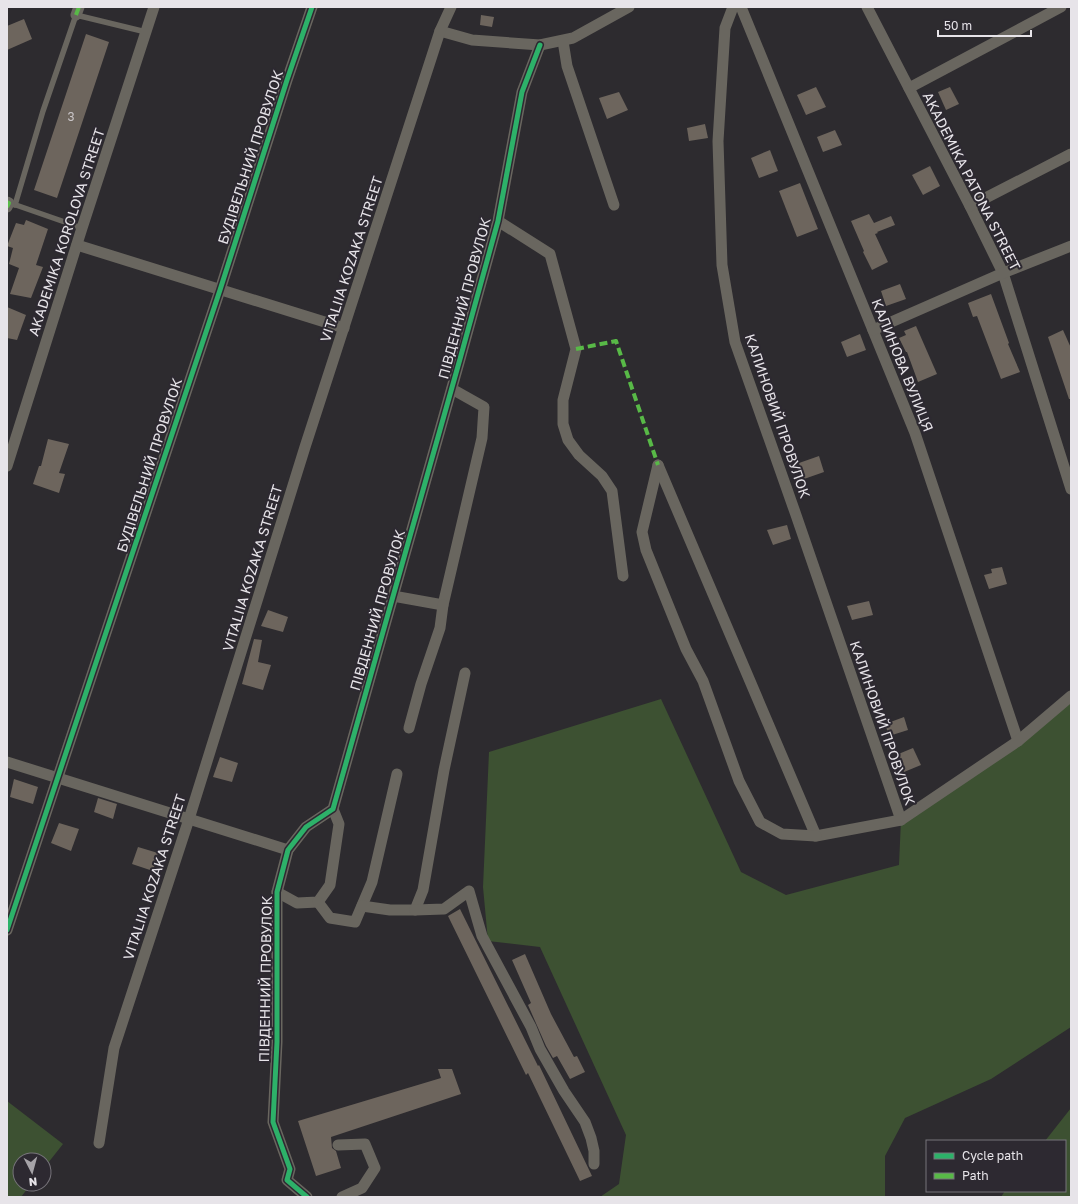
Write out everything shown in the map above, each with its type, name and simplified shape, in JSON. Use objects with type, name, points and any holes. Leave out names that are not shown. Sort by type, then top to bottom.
[{"type":"street","name":"AKADEMIKA KOROLOVA STREET","points":[[7,466],[154,7]]},
{"type":"street","name":"БУДІВЕЛЬНИЙ ПРОВУЛОК","points":[[7,930],[220,290],[287,80],[312,7]]},
{"type":"street","name":"VITALIIA KOZAKA STREET","points":[[99,1143],[114,1048],[190,819],[301,462],[440,31],[451,7]]},
{"type":"street","points":[[440,31],[472,40],[540,45],[573,38],[628,7]]},
{"type":"street","name":"КАЛИНОВИЙ ПРОВУЛОК","points":[[733,7],[725,28],[718,141],[722,266],[735,342],[799,522],[901,820]]},
{"type":"street","name":"КАЛИНОВА ВУЛИЦЯ","points":[[741,7],[916,433],[1018,741]]},
{"type":"street","name":"AKADEMIKA PATONA STREET","points":[[867,7],[1003,273],[1071,489]]},
{"type":"street","points":[[909,88],[1061,7]]},
{"type":"street","points":[[563,41],[568,66],[614,205]]},
{"type":"street","name":"ПІВДЕННИЙ ПРОВУЛОК","points":[[307,1197],[288,1180],[290,1169],[273,1122],[277,1042],[276,892],[288,850],[306,827],[333,809],[498,221],[522,92],[540,45]]},
{"type":"street","points":[[970,206],[1071,154]]},
{"type":"street","points":[[498,221],[550,254],[576,349],[563,400],[563,424],[568,440],[580,455],[602,476],[612,491],[623,576]]},
{"type":"street","points":[[77,245],[344,328]]},
{"type":"street","points":[[873,330],[1003,273],[1071,246]]},
{"type":"street","points":[[409,728],[421,684],[440,628],[443,605],[482,438],[484,407],[452,389]]},
{"type":"street","points":[[816,836],[658,465],[642,532],[646,550],[686,649],[703,681],[739,780],[760,822],[782,834],[816,836],[901,820],[1018,741],[1071,696]]},
{"type":"street","points":[[393,596],[443,605]]},
{"type":"street","points":[[415,910],[423,890],[444,770],[465,673]]},
{"type":"street","points":[[7,762],[288,850]]},
{"type":"street","points":[[318,902],[330,918],[355,922],[372,882],[397,774]]},
{"type":"street","points":[[318,902],[330,884],[339,824],[333,809]]},
{"type":"street","points":[[362,906],[390,910],[444,909],[469,891],[482,936],[531,1028],[540,1049],[564,1091],[585,1122],[593,1145],[594,1164]]},
{"type":"street","points":[[276,892],[297,903],[318,902]]},
{"type":"street","points":[[338,1145],[365,1144],[375,1168],[362,1188],[342,1197]]},
{"type":"lane","points":[[82,228],[10,204],[78,11],[146,32]]},
{"type":"green space","points":[[1071,696],[1071,1027],[991,1079],[905,1118],[885,1156],[885,1197],[600,1197],[619,1184],[626,1135],[540,947],[488,941],[483,887],[489,752],[661,699],[741,872],[786,895],[899,865],[901,820]]},
{"type":"green space","points":[[7,1101],[63,1144],[52,1158],[52,1152],[12,1152],[12,1192],[25,1192],[21,1197],[7,1197]]},
{"type":"green space","points":[[1071,1108],[1071,1197],[1001,1197],[1004,1192],[1066,1192],[1066,1140],[1046,1140]]},
{"type":"building","points":[[481,15],[494,17],[492,27],[480,25]]},
{"type":"building","points":[[24,19],[32,39],[7,50],[7,26]]},
{"type":"building","points":[[86,34],[109,42],[57,198],[34,190]]},
{"type":"building","points":[[816,87],[826,107],[806,115],[797,95]]},
{"type":"building","points":[[950,87],[959,104],[946,110],[938,92]]},
{"type":"building","points":[[619,92],[628,110],[607,119],[599,98]]},
{"type":"building","points":[[705,124],[708,138],[689,141],[687,128]]},
{"type":"building","points":[[835,130],[842,145],[823,152],[817,137]]},
{"type":"building","points":[[770,150],[778,171],[759,178],[751,158]]},
{"type":"building","points":[[930,166],[940,186],[923,195],[912,175]]},
{"type":"building","points":[[800,183],[818,229],[797,237],[779,191]]},
{"type":"building","points":[[869,214],[874,223],[891,216],[895,225],[875,234],[888,262],[872,270],[851,221]]},
{"type":"building","points":[[26,220],[48,229],[36,265],[43,267],[31,298],[10,294],[19,268],[9,264],[13,248],[7,246],[16,223],[24,225]]},
{"type":"building","points":[[900,284],[906,299],[886,306],[881,291]]},
{"type":"building","points":[[991,294],[1009,343],[1008,344],[1020,372],[1001,379],[977,316],[973,317],[968,303]]},
{"type":"building","points":[[7,307],[26,315],[17,340],[7,338]]},
{"type":"building","points":[[916,326],[937,374],[918,382],[907,352],[899,338],[906,335],[904,331]]},
{"type":"building","points":[[1063,330],[1071,348],[1071,399],[1069,399],[1048,337]]},
{"type":"building","points":[[860,334],[866,350],[847,357],[841,342]]},
{"type":"building","points":[[48,439],[69,444],[59,473],[65,474],[59,493],[33,484],[39,466],[41,466]]},
{"type":"building","points":[[819,456],[824,472],[804,479],[799,463]]},
{"type":"building","points":[[787,525],[791,539],[773,545],[767,530]]},
{"type":"building","points":[[1002,567],[1007,584],[989,589],[984,575],[992,573],[991,569]]},
{"type":"building","points":[[869,601],[873,615],[852,620],[847,606]]},
{"type":"building","points":[[268,610],[288,617],[283,632],[261,626]]},
{"type":"building","points":[[254,639],[262,640],[258,662],[271,665],[263,690],[242,684]]},
{"type":"building","points":[[904,717],[908,730],[889,736],[885,724]]},
{"type":"building","points":[[913,748],[921,765],[904,772],[896,755]]},
{"type":"building","points":[[220,757],[238,763],[232,782],[213,777]]},
{"type":"building","points":[[14,779],[38,787],[33,804],[10,797]]},
{"type":"building","points":[[98,798],[117,804],[113,819],[94,812]]},
{"type":"building","points":[[59,823],[79,829],[71,851],[51,843]]},
{"type":"building","points":[[138,847],[158,853],[153,871],[132,864]]},
{"type":"building","points":[[460,909],[538,1066],[539,1065],[592,1176],[580,1181],[528,1073],[526,1075],[448,916]]},
{"type":"building","points":[[525,954],[551,1014],[574,1057],[577,1056],[585,1072],[570,1079],[557,1056],[553,1058],[546,1046],[528,1005],[531,1003],[512,960]]},
{"type":"building","points":[[438,1069],[452,1069],[461,1094],[331,1137],[332,1148],[336,1151],[341,1168],[316,1176],[298,1121],[441,1078]]},
{"type":"marked path","points":[[76,15],[79,7]]},
{"type":"marked path","points":[[7,202],[9,203],[7,207]]},
{"type":"marked path","points":[[576,349],[616,341],[658,465]]},
{"type":"cycle path","points":[[7,930],[220,290],[287,80],[312,7]]},
{"type":"cycle path","points":[[307,1197],[287,1180],[290,1169],[273,1122],[277,1042],[277,892],[288,850],[306,827],[333,809],[498,221],[522,92],[540,45]]}]
